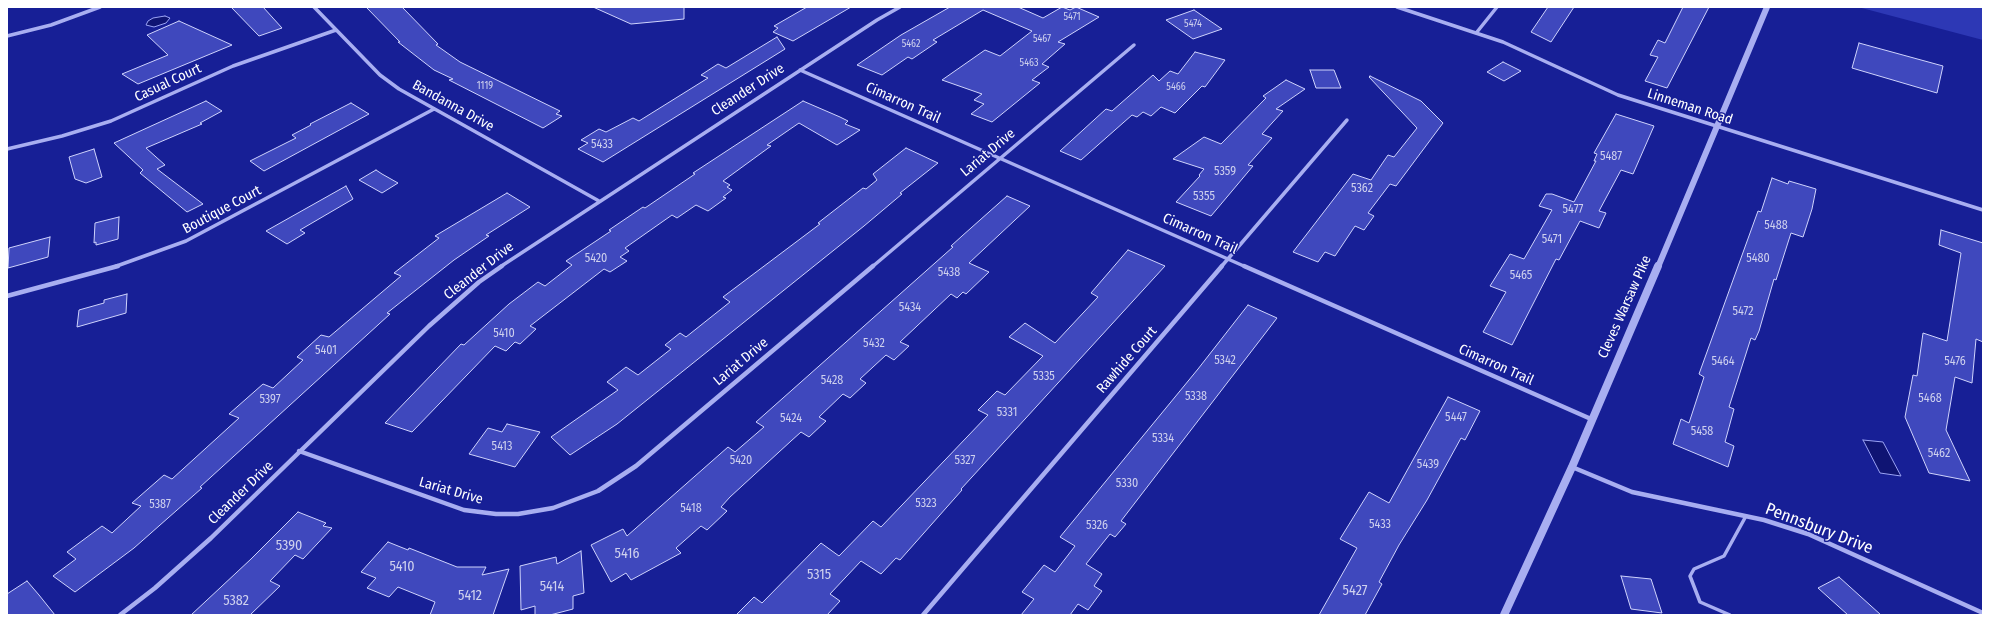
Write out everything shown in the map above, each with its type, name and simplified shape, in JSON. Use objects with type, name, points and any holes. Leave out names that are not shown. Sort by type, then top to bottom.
[{"type":"street","points":[[7,36],[51,25],[100,7]]},
{"type":"street","name":"Bandanna Drive","points":[[314,7],[380,75],[400,89],[599,201]]},
{"type":"street","name":"Cleander Drive","points":[[120,615],[155,588],[210,538],[429,326],[479,282],[524,250],[599,201],[800,70],[900,7]]},
{"type":"street","name":"Linneman Road","points":[[1397,7],[1477,32],[1618,95],[1983,210]]},
{"type":"street","points":[[1477,32],[1496,7]]},
{"type":"street","name":"Cleves Warsaw Pike","points":[[1504,615],[1572,467],[1591,419],[1718,127],[1767,7]]},
{"type":"street","name":"Casual Court","points":[[7,149],[62,136],[111,121],[233,66],[336,30]]},
{"type":"street","name":"Lariat Drive","points":[[299,451],[464,510],[496,514],[518,514],[553,508],[576,500],[618,479],[636,466],[1134,45]]},
{"type":"street","name":"Cimarron Trail","points":[[800,70],[1591,419]]},
{"type":"street","name":"Boutique Court","points":[[7,296],[126,264],[186,241],[434,109]]},
{"type":"street","name":"Rawhide Court","points":[[923,615],[1347,120]]},
{"type":"street","name":"Pennsbury Drive","points":[[1572,467],[1632,492],[1764,520],[1808,534],[1983,613]]},
{"type":"lane","points":[[1730,615],[1700,602],[1690,576],[1694,569],[1724,556],[1746,516]]},
{"type":"shaded area","points":[[1858,7],[1983,7],[1983,40]]},
{"type":"shaded area","points":[[165,16],[170,18],[166,23],[154,27],[146,25],[148,21],[153,18]]},
{"type":"shaded area","points":[[1863,440],[1883,442],[1901,476],[1880,473]]},
{"type":"building","points":[[231,7],[263,7],[282,28],[259,36]]},
{"type":"building","points":[[366,7],[402,7],[438,44],[436,45],[460,62],[560,111],[556,114],[562,116],[543,128],[449,80],[453,79],[434,70],[398,42],[400,42]]},
{"type":"building","points":[[593,7],[684,7],[684,19],[631,24]]},
{"type":"building","points":[[807,7],[851,7],[793,41],[773,32],[778,28],[774,26]]},
{"type":"building","points":[[950,7],[1018,7],[1043,18],[1062,7],[1070,10],[1076,7],[1099,17],[1058,42],[1065,44],[1042,64],[1049,67],[1032,80],[1040,83],[992,122],[971,114],[984,104],[974,100],[982,94],[942,80],[985,50],[1000,56],[1032,31],[983,10],[933,40],[937,42],[912,59],[908,57],[882,75],[857,65],[901,35]]},
{"type":"building","points":[[1548,7],[1574,7],[1551,42],[1531,32]]},
{"type":"building","points":[[1683,7],[1709,7],[1667,88],[1645,81],[1658,57],[1650,55],[1658,40],[1665,43]]},
{"type":"building","points":[[1194,10],[1222,29],[1193,39],[1166,20]]},
{"type":"building","points":[[179,21],[232,45],[138,84],[122,74],[168,55],[147,35]]},
{"type":"building","points":[[777,37],[785,49],[603,162],[578,149],[588,143],[581,140],[599,129],[606,132],[633,118],[639,121],[708,78],[701,75],[718,64],[726,68]]},
{"type":"building","points":[[1859,43],[1943,66],[1937,93],[1852,68]]},
{"type":"building","points":[[1195,52],[1225,60],[1205,87],[1202,86],[1175,113],[1161,107],[1151,116],[1143,112],[1137,117],[1132,115],[1081,160],[1060,151],[1106,109],[1112,111],[1153,75],[1159,81],[1170,71],[1178,74]]},
{"type":"building","points":[[1503,62],[1521,71],[1504,81],[1487,72]]},
{"type":"building","points":[[1310,70],[1334,70],[1341,88],[1316,88]]},
{"type":"building","points":[[1370,76],[1421,101],[1443,123],[1396,186],[1390,184],[1368,213],[1374,216],[1364,230],[1355,226],[1335,256],[1325,252],[1318,262],[1293,252],[1353,174],[1371,180],[1388,155],[1394,157],[1417,128],[1369,77]]},
{"type":"building","points":[[1286,80],[1305,89],[1276,109],[1283,111],[1262,134],[1272,138],[1248,165],[1253,166],[1211,216],[1176,202],[1200,176],[1199,175],[1204,169],[1173,159],[1204,137],[1221,144],[1266,98],[1263,96]]},
{"type":"building","points":[[206,101],[222,111],[200,123],[202,124],[146,148],[165,165],[157,169],[203,204],[187,212],[140,173],[143,170],[114,143]]},
{"type":"building","points":[[803,101],[848,121],[845,124],[860,130],[837,145],[799,123],[767,145],[771,146],[723,181],[730,185],[727,187],[732,190],[723,197],[726,198],[708,211],[696,205],[677,218],[672,215],[625,248],[629,251],[620,257],[627,261],[610,272],[604,269],[530,326],[536,329],[520,344],[515,342],[506,351],[495,346],[412,432],[385,423],[461,344],[464,345],[509,304],[538,282],[545,286],[572,265],[566,261],[611,231],[609,230],[643,207],[645,208],[695,174],[693,173]]},
{"type":"building","points":[[351,103],[369,114],[264,171],[250,161],[296,138],[292,135]]},
{"type":"building","points":[[1616,114],[1654,126],[1633,174],[1621,170],[1599,211],[1606,213],[1599,228],[1580,221],[1559,260],[1556,259],[1512,345],[1483,332],[1506,292],[1490,286],[1510,254],[1524,259],[1552,210],[1539,206],[1546,194],[1552,194],[1574,202],[1596,161],[1594,161],[1597,154],[1594,153]]},
{"type":"building","points":[[906,148],[938,163],[900,193],[902,194],[864,226],[617,424],[570,455],[551,437],[618,390],[607,382],[626,367],[638,375],[671,349],[665,345],[680,333],[686,337],[730,302],[723,297],[820,224],[818,223],[863,188],[866,189],[877,180],[873,174]]},
{"type":"building","points":[[94,149],[102,177],[86,183],[75,179],[69,157]]},
{"type":"building","points":[[376,170],[398,183],[382,193],[359,180]]},
{"type":"building","points":[[1772,178],[1788,184],[1789,181],[1816,189],[1812,209],[1803,237],[1791,233],[1776,280],[1774,279],[1759,331],[1755,340],[1751,338],[1729,407],[1734,409],[1725,442],[1734,446],[1728,467],[1673,444],[1681,419],[1689,423],[1704,377],[1699,374],[1758,211],[1761,212]]},
{"type":"building","points":[[346,186],[353,199],[300,230],[305,233],[287,244],[266,231]]},
{"type":"building","points":[[507,193],[530,207],[486,235],[489,236],[454,260],[387,313],[390,314],[200,487],[202,488],[134,548],[75,592],[53,576],[76,559],[67,552],[102,526],[112,533],[141,506],[132,503],[164,475],[172,479],[239,418],[229,414],[263,384],[273,388],[303,360],[297,357],[321,335],[329,337],[401,276],[394,273],[439,238],[435,236]]},
{"type":"building","points":[[1007,196],[1030,206],[969,263],[989,272],[966,294],[963,292],[957,298],[951,294],[900,342],[909,346],[894,360],[886,355],[860,379],[866,383],[850,398],[843,394],[819,417],[826,421],[809,437],[801,432],[791,441],[730,497],[721,507],[727,511],[707,530],[701,526],[676,548],[681,553],[631,580],[626,573],[611,582],[591,545],[623,529],[627,536],[728,447],[735,452],[764,427],[756,422],[953,247],[951,246]]},
{"type":"building","points":[[119,217],[118,239],[96,245],[96,242],[94,243],[95,223]]},
{"type":"building","points":[[1941,230],[1983,243],[1983,342],[1976,339],[1972,383],[1955,377],[1946,430],[1970,481],[1929,473],[1905,417],[1913,375],[1917,376],[1923,333],[1947,341],[1961,253],[1939,245]]},
{"type":"building","points":[[50,237],[48,257],[8,268],[9,248]]},
{"type":"building","points":[[1128,250],[1165,266],[961,489],[962,490],[900,560],[896,558],[881,574],[861,561],[830,594],[840,601],[827,615],[736,615],[754,597],[762,603],[821,543],[839,556],[873,521],[881,527],[988,415],[978,410],[997,391],[1005,395],[1043,356],[1009,337],[1025,323],[1055,343],[1098,297],[1091,293]]},
{"type":"building","points":[[127,294],[126,313],[77,327],[79,310],[104,303],[104,300]]},
{"type":"building","points":[[1248,305],[1277,318],[1121,521],[1126,524],[1115,537],[1110,534],[1086,564],[1102,574],[1094,586],[1102,591],[1088,610],[1078,604],[1070,615],[1021,615],[1034,599],[1022,592],[1044,565],[1055,572],[1075,546],[1060,537],[1198,369]]},
{"type":"building","points":[[1448,397],[1480,411],[1465,440],[1461,438],[1427,500],[1399,545],[1379,582],[1382,584],[1365,615],[1319,615],[1357,548],[1340,539],[1369,492],[1389,503]]},
{"type":"building","points":[[507,424],[540,432],[515,467],[469,454],[488,428],[502,432]]},
{"type":"building","points":[[298,512],[326,523],[323,526],[332,528],[303,559],[295,555],[270,581],[280,586],[250,615],[191,615],[251,559]]},
{"type":"building","points":[[388,542],[408,550],[409,548],[457,567],[486,567],[482,575],[509,569],[493,615],[430,615],[435,602],[398,587],[389,597],[367,588],[376,578],[361,572]]},
{"type":"building","points":[[581,551],[584,593],[573,596],[573,609],[550,615],[535,615],[535,606],[521,610],[520,566],[556,557],[557,564]]},
{"type":"building","points":[[1621,576],[1651,579],[1662,613],[1631,609]]},
{"type":"building","points":[[1839,577],[1881,615],[1848,615],[1818,588]]},
{"type":"building","points":[[27,581],[55,615],[7,615],[7,594]]}]
